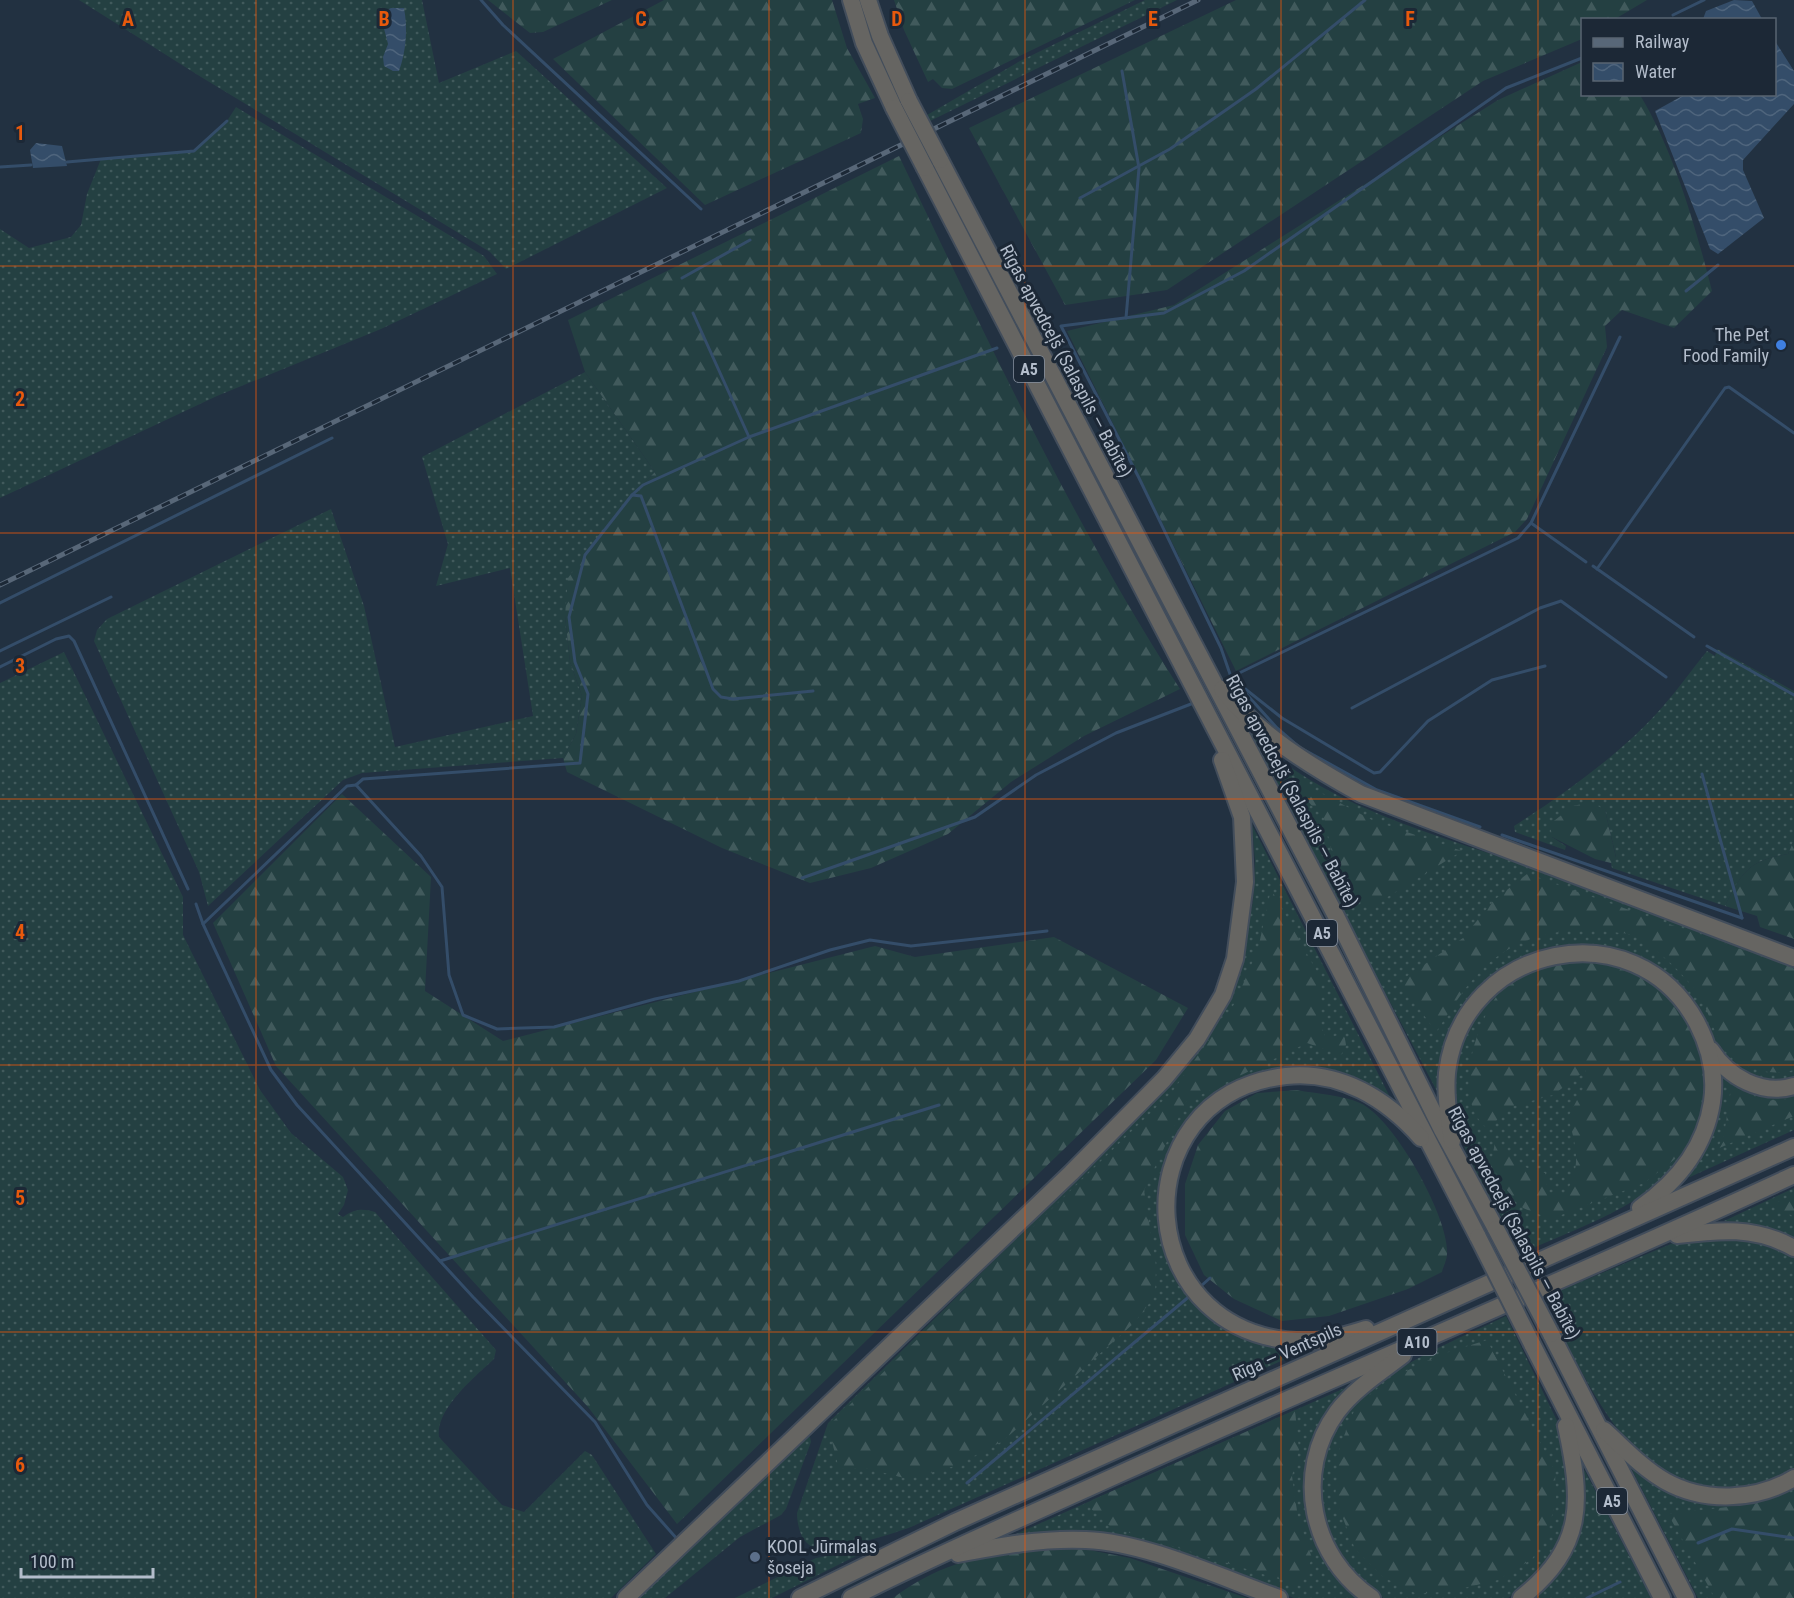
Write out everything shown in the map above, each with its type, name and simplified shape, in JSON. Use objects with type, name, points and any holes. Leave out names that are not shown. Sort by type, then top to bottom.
[{"type":"highway","name":"Rīgas apvedceļš (Salaspils — Babīte)","points":[[851,0],[864,43],[902,104],[933,164],[1207,714],[1382,1048],[1662,1598]]},
{"type":"highway","name":"Rīgas apvedceļš (Salaspils — Babīte)","points":[[868,0],[902,104]]},
{"type":"highway","name":"Rīgas apvedceļš (Salaspils — Babīte)","points":[[933,164],[1336,916],[1454,1151],[1686,1598]]},
{"type":"highway","points":[[1202,663],[1248,718],[1321,772],[1361,794],[1794,958]]},
{"type":"highway","points":[[626,1598],[1071,1173],[1164,1079],[1197,1039],[1223,995],[1235,959],[1245,882],[1242,818],[1207,714]]},
{"type":"highway","points":[[1454,1151],[1446,1090],[1447,1072],[1460,1026],[1486,989],[1505,975],[1533,962],[1559,954],[1603,955],[1637,966],[1674,991],[1694,1017],[1706,1041],[1724,1067],[1746,1081],[1772,1089],[1794,1086]]},
{"type":"highway","points":[[1613,1227],[1667,1186],[1684,1169],[1703,1134],[1709,1119],[1714,1083],[1706,1041]]},
{"type":"highway","points":[[1430,1310],[1314,1341],[1295,1341],[1249,1330],[1220,1315],[1205,1303],[1183,1275],[1169,1239],[1166,1199],[1174,1165],[1201,1118],[1228,1095],[1273,1077],[1311,1075],[1346,1083],[1364,1091],[1395,1112],[1434,1154]]},
{"type":"highway","name":"Rīga — Ventspils","points":[[800,1598],[955,1522],[1794,1147]]},
{"type":"highway","name":"A10","points":[[851,1598],[928,1560],[1422,1340],[1661,1237],[1794,1175]]},
{"type":"highway","points":[[1661,1237],[1740,1229],[1776,1238],[1794,1248]]},
{"type":"highway","points":[[1372,1598],[1344,1574],[1327,1550],[1315,1512],[1312,1481],[1326,1430],[1339,1410],[1353,1394],[1422,1340]]},
{"type":"highway","points":[[1521,1598],[1542,1580],[1561,1553],[1577,1510],[1577,1480],[1562,1405]]},
{"type":"highway","points":[[1594,1420],[1664,1481],[1699,1494],[1721,1497],[1746,1495],[1761,1492],[1794,1478]]},
{"type":"highway","points":[[928,1560],[1035,1540],[1087,1540],[1127,1547],[1171,1560],[1279,1598]]},
{"type":"green space","points":[[79,0],[422,0],[439,83],[516,51],[667,188],[506,269],[490,252],[201,77]]},
{"type":"green space","points":[[488,0],[612,0],[543,32],[530,33]]},
{"type":"green space","points":[[664,0],[832,0],[847,48],[875,98],[858,104],[863,119],[861,133],[705,205],[553,59]]},
{"type":"green space","points":[[894,0],[1135,0],[952,89],[942,88],[933,79],[928,82],[904,30]]},
{"type":"green space","points":[[1145,0],[1177,0],[930,121],[927,115],[1020,61]]},
{"type":"green space","points":[[1236,0],[1647,0],[1617,18],[1581,18],[1581,39],[1483,81],[1167,290],[1065,305],[969,128]]},
{"type":"green space","points":[[1581,62],[1581,96],[1641,96],[1674,165],[1712,291],[1674,328],[1622,310],[1605,326],[1607,347],[1527,519],[1515,532],[1236,671],[1067,331],[1174,305],[1498,100]]},
{"type":"green space","points":[[236,107],[484,256],[497,274],[381,329],[217,396],[0,498],[0,229],[29,248],[71,237],[81,225],[87,194],[101,159],[194,151],[227,121]]},
{"type":"green space","points":[[899,156],[997,360],[1066,494],[1140,625],[1180,689],[1084,736],[1011,782],[948,834],[871,868],[810,883],[722,848],[567,772],[563,758],[576,734],[582,696],[570,662],[565,616],[568,578],[621,506],[655,472],[585,372],[568,320]]},
{"type":"green space","points":[[585,372],[655,472],[621,506],[565,616],[570,662],[582,696],[576,734],[563,758],[362,773],[343,780],[208,906],[199,872],[94,641],[97,630],[107,619],[331,509],[364,606],[395,747],[533,716],[510,568],[436,586],[448,544],[422,457]]},
{"type":"green space","points":[[1717,649],[1794,691],[1794,840],[1788,854],[1755,864],[1742,876],[1725,906],[1612,868],[1611,863],[1616,857],[1605,810],[1552,837],[1566,846],[1565,850],[1515,832],[1514,826],[1573,786],[1631,739],[1664,705],[1707,651],[1715,656]]},
{"type":"green space","points":[[64,652],[183,897],[183,935],[260,1090],[291,1133],[343,1177],[348,1190],[344,1205],[338,1214],[343,1217],[358,1210],[375,1212],[496,1350],[494,1359],[450,1404],[439,1426],[439,1437],[502,1505],[524,1512],[585,1451],[592,1455],[656,1554],[611,1598],[0,1598],[0,683]]},
{"type":"green space","points":[[1242,721],[1268,750],[1301,774],[1339,796],[1380,814],[1422,831],[1542,871],[1794,961],[1794,1079],[1772,1081],[1742,1072],[1729,1062],[1696,1007],[1674,982],[1606,950],[1574,944],[1554,946],[1515,960],[1482,985],[1457,1017],[1449,1036],[1440,1097]]},
{"type":"green space","points":[[1291,777],[1372,820],[1462,851],[1368,909],[1332,853],[1324,818],[1293,786]]},
{"type":"green space","points":[[342,794],[431,877],[425,991],[503,1041],[875,946],[915,957],[1054,937],[1188,1008],[1156,1060],[677,1524],[588,1407],[276,1066],[213,923]]},
{"type":"green space","points":[[1591,802],[1605,810],[1616,858],[1611,863],[1595,859],[1552,837],[1550,824],[1573,806]]},
{"type":"green space","points":[[1252,825],[1393,1103],[1283,1072],[1275,1071],[1241,1080],[1213,1097],[1190,1121],[1173,1149],[1163,1180],[1160,1213],[1165,1246],[1178,1278],[1202,1310],[1215,1318],[1310,1348],[911,1527],[845,1545],[819,1548],[811,1546],[802,1536],[797,1513],[828,1423],[1120,1137],[1159,1096],[1198,1047],[1241,961],[1253,901],[1255,861]]},
{"type":"green space","points":[[1794,840],[1794,939],[1760,927],[1757,916],[1725,906],[1742,876],[1748,870],[1764,860],[1788,854]]},
{"type":"green space","points":[[1527,874],[1794,968],[1794,1070],[1765,1072],[1740,1061],[1721,1042],[1704,1005],[1690,983],[1660,953],[1635,936],[1595,930],[1576,930],[1540,936],[1507,950],[1492,960],[1473,980],[1436,1032],[1405,989],[1403,979],[1463,938],[1493,901]]},
{"type":"green space","points":[[1271,889],[1321,979],[1319,1019],[1326,1039],[1344,1033],[1346,1045],[1341,1055],[1307,1043],[1186,1102],[1144,1190],[1156,1266],[1155,1296],[1134,1323],[1003,1441],[955,1466],[908,1479],[865,1468],[839,1469],[828,1426],[1172,1092],[1235,1003],[1258,949]]},
{"type":"green space","points":[[1575,957],[1633,970],[1675,1000],[1701,1044],[1704,1080],[1698,1132],[1675,1159],[1644,1183],[1551,1219],[1523,1208],[1505,1188],[1491,1165],[1495,1142],[1527,1168],[1545,1173],[1548,1192],[1564,1196],[1576,1167],[1574,1139],[1568,1117],[1584,1087],[1586,1070],[1553,1095],[1510,1107],[1488,1129],[1476,1115],[1470,1098],[1469,1078],[1472,1056],[1486,1014],[1507,983],[1530,969]]},
{"type":"green space","points":[[1506,980],[1704,1059],[1706,1080],[1705,1100],[1697,1132],[1682,1158],[1661,1181],[1609,1215],[1522,1253],[1477,1175],[1465,1148],[1456,1120],[1452,1092],[1455,1062],[1466,1030]]},
{"type":"green space","points":[[1722,1075],[1794,1093],[1794,1130],[1690,1177],[1686,1176]]},
{"type":"green space","points":[[1732,1083],[1753,1097],[1761,1099],[1777,1101],[1794,1098],[1794,1116],[1717,1149],[1724,1135]]},
{"type":"green space","points":[[1297,1090],[1353,1100],[1374,1112],[1388,1128],[1417,1171],[1439,1218],[1446,1238],[1447,1254],[1442,1272],[1408,1289],[1329,1316],[1282,1321],[1234,1299],[1204,1275],[1185,1235],[1185,1184],[1198,1145],[1225,1111],[1257,1093]]},
{"type":"green space","points":[[1794,1188],[1794,1240],[1760,1227],[1724,1221]]},
{"type":"green space","points":[[1794,1195],[1794,1217],[1773,1204]]},
{"type":"green space","points":[[1738,1235],[1794,1257],[1794,1471],[1763,1485],[1745,1489],[1693,1484],[1666,1473],[1642,1456],[1604,1410],[1559,1330],[1561,1329],[1545,1297],[1685,1238]]},
{"type":"green space","points":[[1506,1316],[1564,1435],[1571,1509],[1562,1536],[1549,1560],[1532,1582],[1508,1598],[1384,1598],[1354,1576],[1338,1555],[1327,1532],[1321,1478],[1330,1442],[1347,1413],[1372,1388],[1402,1367]]},
{"type":"green space","points":[[1487,1340],[1555,1471],[1556,1500],[1546,1538],[1532,1559],[1498,1580],[1451,1591],[1417,1594],[1383,1577],[1355,1549],[1335,1498],[1340,1446],[1356,1406],[1388,1380],[1439,1355]]},
{"type":"green space","points":[[1347,1387],[1331,1407],[1307,1495],[1361,1598],[1294,1598],[1204,1564],[1075,1533],[1016,1534]]},
{"type":"green space","points":[[1295,1410],[1299,1450],[1292,1476],[1298,1518],[1312,1558],[1301,1586],[1111,1527],[1089,1507],[1092,1500]]},
{"type":"green space","points":[[810,1437],[811,1442],[786,1509],[781,1515],[740,1537],[665,1598],[639,1598],[802,1438]]},
{"type":"green space","points":[[1632,1465],[1690,1497],[1794,1486],[1794,1598],[1698,1598],[1630,1466]]},
{"type":"green space","points":[[1583,1470],[1651,1598],[1531,1598],[1582,1509]]},
{"type":"green space","points":[[1794,1492],[1794,1598],[1715,1598],[1668,1514],[1753,1504]]},
{"type":"green space","points":[[1064,1545],[1130,1558],[1247,1598],[893,1598],[934,1573],[954,1565],[995,1554]]},
{"type":"green space","points":[[868,1550],[772,1598],[735,1598],[816,1558]]},
{"type":"water","points":[[1734,0],[1752,1],[1761,18],[1703,18],[1706,11]]},
{"type":"water","points":[[391,8],[404,8],[406,40],[399,71],[393,71],[384,66],[383,57],[388,44],[380,13]]},
{"type":"water","points":[[1776,43],[1794,71],[1794,104],[1743,160],[1743,170],[1764,218],[1718,254],[1710,249],[1655,111],[1682,96],[1776,96]]},
{"type":"water","points":[[36,143],[62,146],[67,166],[33,168],[30,150]]},
{"type":"waterway","points":[[481,0],[503,25],[701,209]]},
{"type":"waterway","points":[[1080,198],[1170,149],[1256,89],[1365,0]]},
{"type":"waterway","points":[[1673,15],[1704,0]]},
{"type":"waterway","points":[[1480,827],[1377,790],[1299,747],[1277,728],[1231,677],[1221,648],[1139,478],[1061,326],[1164,313],[1244,271],[1506,88],[1581,58]]},
{"type":"waterway","points":[[1122,71],[1139,168],[1126,318]]},
{"type":"waterway","points":[[67,162],[194,151],[227,121]]},
{"type":"waterway","points":[[0,167],[31,165]]},
{"type":"waterway","points":[[682,278],[750,240]]},
{"type":"waterway","points":[[1686,291],[1718,265]]},
{"type":"waterway","points":[[693,313],[749,437]]},
{"type":"waterway","points":[[1231,677],[1518,538],[1531,523],[1620,337]]},
{"type":"waterway","points":[[997,348],[749,437],[643,485],[632,495],[585,555],[569,617],[575,662],[588,694],[580,763],[363,779],[356,785],[421,856],[442,887],[449,975],[463,1015],[497,1029],[554,1027],[655,999],[739,981],[830,950],[870,940],[911,946],[1047,931]]},
{"type":"waterway","points":[[1597,569],[1725,388],[1729,387],[1794,433]]},
{"type":"waterway","points":[[0,603],[332,438]]},
{"type":"waterway","points":[[632,495],[641,496],[713,689],[721,697],[733,699],[813,691]]},
{"type":"waterway","points":[[1531,523],[1586,562]]},
{"type":"waterway","points":[[1593,566],[1694,637]]},
{"type":"waterway","points":[[0,651],[111,597]]},
{"type":"waterway","points":[[1352,708],[1540,608],[1561,601],[1666,677]]},
{"type":"waterway","points":[[0,667],[56,639],[69,636],[74,641],[188,889]]},
{"type":"waterway","points":[[1707,646],[1794,695]]},
{"type":"waterway","points":[[1239,684],[1282,718],[1374,773],[1380,772],[1428,721],[1492,680],[1545,666]]},
{"type":"waterway","points":[[802,878],[975,817],[1036,775],[1116,733],[1191,704]]},
{"type":"waterway","points":[[1702,774],[1742,918]]},
{"type":"waterway","points":[[356,785],[347,786],[203,924],[271,1070],[297,1105],[473,1297],[595,1422],[647,1505],[678,1540]]},
{"type":"waterway","points":[[1502,835],[1742,918]]},
{"type":"waterway","points":[[196,904],[203,924]]},
{"type":"waterway","points":[[440,1261],[939,1105]]},
{"type":"waterway","points":[[1201,1286],[1210,1278]]},
{"type":"waterway","points":[[967,1483],[1191,1295]]},
{"type":"waterway","points":[[1698,1543],[1732,1529],[1794,1538]]},
{"type":"waterway","points":[[1587,1598],[1620,1582]]},
{"type":"railway","points":[[0,585],[1198,0]]},
{"type":"place","name":"The Pet Food Family","points":[[1781,345]]},
{"type":"place","name":"KOOL Jūrmalas šoseja","points":[[755,1557]]}]
